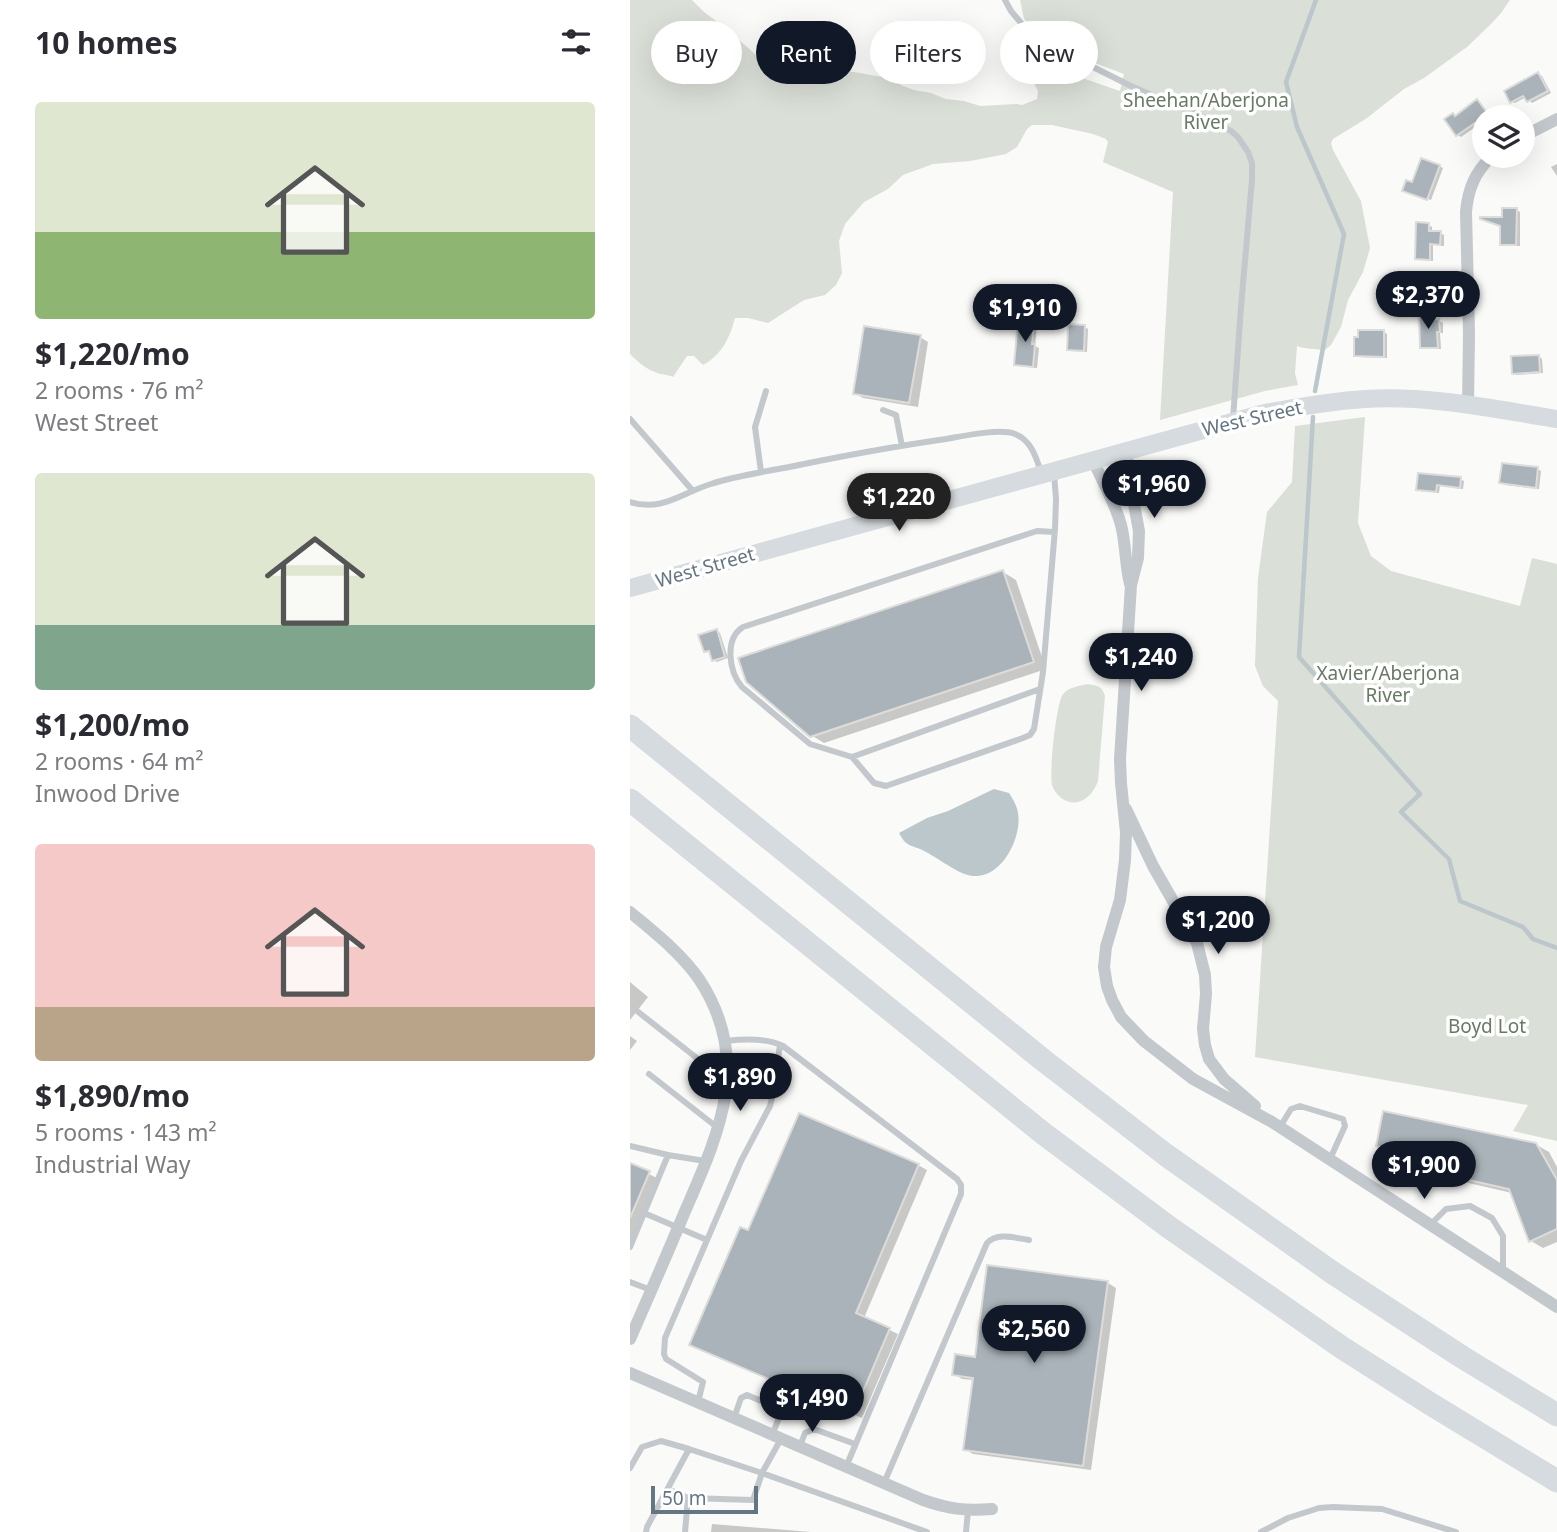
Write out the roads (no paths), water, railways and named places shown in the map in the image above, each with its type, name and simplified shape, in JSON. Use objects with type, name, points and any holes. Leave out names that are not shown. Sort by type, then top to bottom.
[{"type":"highway","points":[[630,726],[1043,1060],[1166,1155],[1333,1273],[1557,1415]]},
{"type":"highway","points":[[630,800],[1014,1110],[1149,1213],[1352,1354],[1557,1481]]},
{"type":"main road","name":"West Street","points":[[630,588],[1265,413],[1366,399],[1468,405],[1557,419]]},
{"type":"street","points":[[1535,130],[1557,119]]},
{"type":"street","points":[[1468,405],[1466,212],[1468,193],[1481,168]]},
{"type":"street","points":[[1126,450],[1139,531],[1138,558],[1130,584],[1120,759],[1126,833],[1122,888],[1104,961],[1104,973],[1112,1000],[1125,1023],[1154,1049],[1205,1086],[1276,1124],[1557,1307]]},
{"type":"street","points":[[1093,460],[1120,522],[1130,584]]},
{"type":"street","points":[[1123,803],[1153,866],[1197,943],[1205,975],[1203,1029],[1209,1059],[1224,1079],[1276,1124]]},
{"type":"street","points":[[630,912],[671,948],[699,980],[716,1012],[724,1042],[727,1082],[725,1106],[707,1161],[630,1339]]},
{"type":"street","points":[[630,1373],[923,1500],[968,1511],[992,1509]]},
{"type":"lane","points":[[1005,0],[1027,30],[1054,47],[1130,86],[1221,126],[1246,146],[1252,163],[1252,180],[1233,421]]},
{"type":"lane","points":[[761,472],[755,427],[766,391]]},
{"type":"lane","points":[[883,410],[896,415],[902,446]]},
{"type":"lane","points":[[630,419],[692,491]]},
{"type":"lane","points":[[630,502],[658,505],[711,484],[761,472],[990,432],[1019,435],[1029,445],[1048,472],[1056,499],[1054,532],[1040,689],[1034,729],[1030,735],[1023,738],[886,786],[874,783],[852,757],[808,743],[739,684],[730,655],[739,629],[1037,531],[1054,532]]},
{"type":"lane","points":[[852,757],[1040,689]]},
{"type":"lane","points":[[637,1011],[727,1082]]},
{"type":"lane","points":[[724,1042],[740,1040],[780,1045],[957,1178],[961,1185],[961,1194],[846,1466]]},
{"type":"lane","points":[[698,1402],[703,1382],[666,1359],[664,1338],[741,1161],[769,1106],[780,1045]]},
{"type":"lane","points":[[649,1074],[719,1129]]},
{"type":"lane","points":[[1276,1124],[1291,1109],[1300,1106],[1343,1119],[1345,1126],[1330,1159]]},
{"type":"lane","points":[[630,1146],[707,1161]]},
{"type":"lane","points":[[630,1247],[668,1155]]},
{"type":"lane","points":[[1430,1225],[1446,1209],[1470,1206],[1492,1218],[1503,1236],[1503,1272]]},
{"type":"lane","points":[[644,1213],[707,1240]]},
{"type":"lane","points":[[884,1483],[986,1242],[993,1237],[1029,1240]]},
{"type":"lane","points":[[630,1282],[651,1290]]},
{"type":"lane","points":[[668,1489],[688,1498],[753,1500],[777,1437],[782,1410],[747,1395],[741,1398],[734,1418]]},
{"type":"lane","points":[[800,1447],[805,1433],[814,1429],[855,1444]]},
{"type":"lane","points":[[630,1468],[642,1447],[661,1441],[762,1473],[927,1532]]},
{"type":"lane","points":[[646,1532],[689,1449]]},
{"type":"lane","points":[[685,1532],[688,1498]]},
{"type":"lane","points":[[1261,1532],[1288,1518],[1319,1508],[1333,1507],[1382,1509],[1456,1532]]},
{"type":"lane","points":[[966,1532],[968,1511]]},
{"type":"waterway","points":[[1315,391],[1344,234],[1297,127],[1286,82],[1316,0]]},
{"type":"waterway","points":[[1313,417],[1299,657],[1420,794],[1401,812],[1449,859],[1460,901],[1523,927],[1533,939],[1557,948]]},
{"type":"park label","name":"Sheehan/Aberjona River","points":[[1206,111]]},
{"type":"park label","name":"Xavier/Aberjona River","points":[[1388,684]]},
{"type":"park label","name":"Boyd Lot","points":[[1487,1026]]}]
